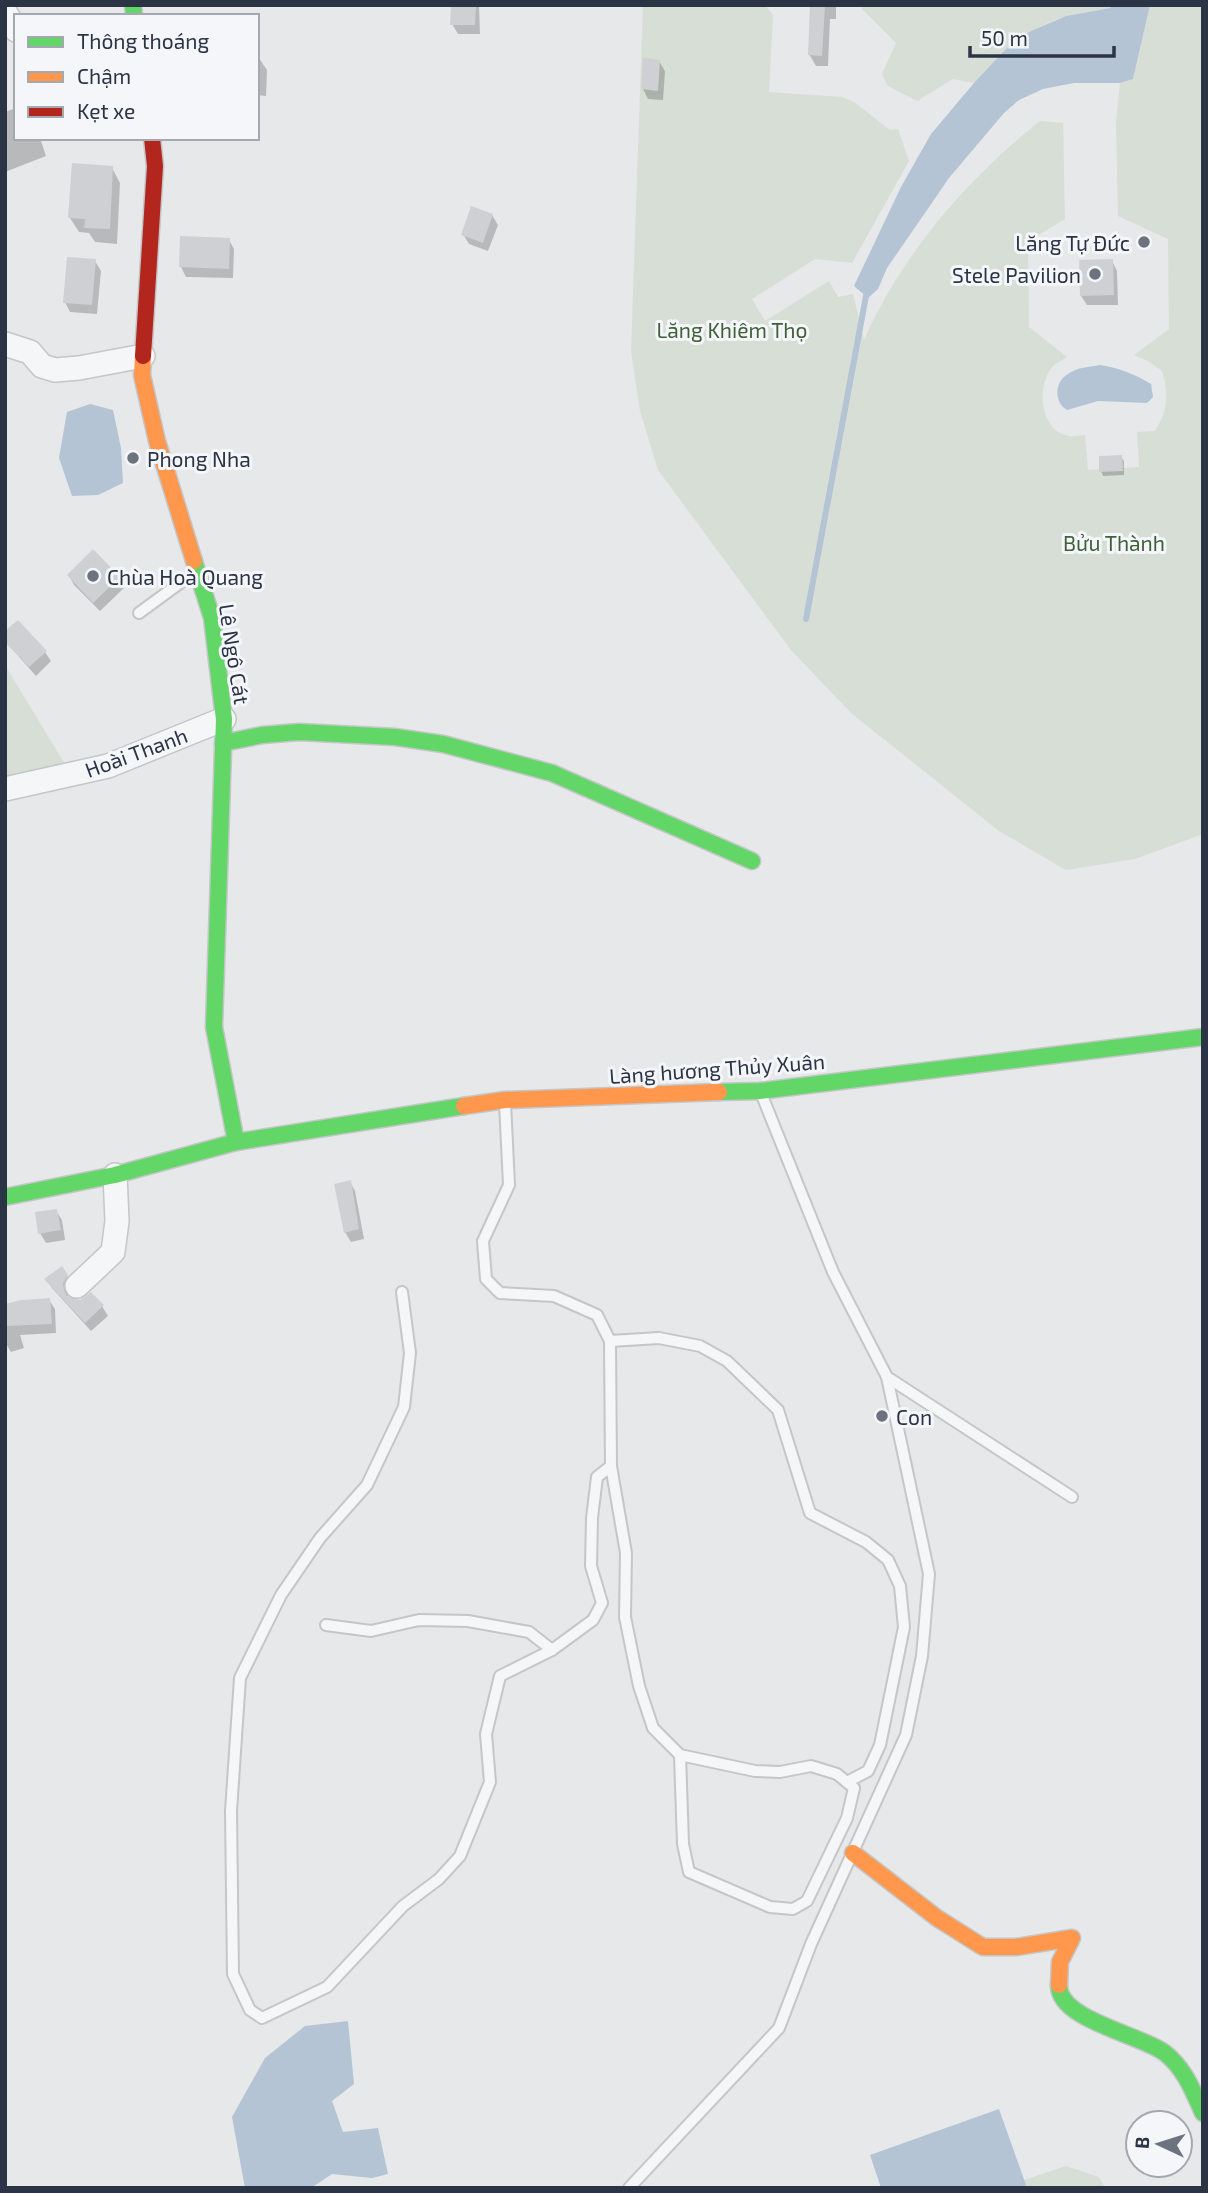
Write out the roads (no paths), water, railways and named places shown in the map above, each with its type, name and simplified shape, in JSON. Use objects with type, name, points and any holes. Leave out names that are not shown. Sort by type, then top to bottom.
[{"type":"street","name":"Lê Ngô Cát","points":[[152,140],[155,166],[142,375],[157,441],[212,618],[224,719],[214,1027],[236,1142]]},
{"type":"street","points":[[5,344],[30,352],[42,366],[55,370],[143,356]]},
{"type":"street","name":"Hoài Thanh","points":[[5,789],[108,766],[224,719]]},
{"type":"street","points":[[223,743],[262,735],[299,732],[395,737],[443,744],[552,773],[752,861]]},
{"type":"street","name":"Làng hương Thủy Xuân","points":[[5,1197],[115,1175],[236,1142],[505,1100],[760,1091],[1203,1037]]},
{"type":"street","points":[[77,1286],[113,1252],[117,1221],[115,1175]]},
{"type":"street","points":[[853,1853],[937,1918],[983,1947],[1017,1947],[1072,1938],[1060,1962],[1059,1992],[1076,2012],[1164,2052],[1185,2074],[1203,2113]]},
{"type":"lane","points":[[139,613],[197,570]]},
{"type":"lane","points":[[629,2188],[779,2028],[811,1944],[906,1735],[922,1656],[929,1574],[887,1377],[833,1272],[760,1091]]},
{"type":"lane","points":[[505,1100],[509,1185],[484,1241],[486,1279],[500,1293],[554,1296],[597,1315],[610,1341],[611,1466],[626,1553],[625,1617],[639,1686],[653,1728],[680,1755],[755,1770],[780,1772],[811,1766],[837,1774],[854,1788],[846,1818],[807,1901],[793,1909],[770,1907],[688,1872],[683,1844],[680,1755]]},
{"type":"lane","points":[[402,1292],[410,1353],[404,1407],[367,1485],[320,1538],[281,1595],[240,1678],[231,1811],[233,1975],[250,2010],[262,2018],[327,1987],[403,1906],[439,1879],[460,1856],[490,1782],[486,1734],[500,1676],[552,1650],[593,1620],[602,1603],[591,1566],[592,1518],[597,1477],[611,1466]]},
{"type":"lane","points":[[610,1341],[659,1338],[700,1346],[727,1361],[778,1410],[810,1513],[866,1542],[888,1560],[900,1586],[904,1628],[880,1745],[868,1771],[846,1782]]},
{"type":"lane","points":[[887,1377],[1072,1497]]},
{"type":"lane","points":[[326,1625],[371,1631],[419,1620],[468,1622],[529,1632],[552,1650]]},
{"type":"water","points":[[1113,5],[1150,5],[1133,79],[1120,83],[1074,83],[1043,89],[1019,100],[1004,113],[949,178],[887,268],[878,289],[868,298],[854,286],[901,187],[931,134],[974,83],[1005,50],[1031,31],[1066,16],[1110,8]]},
{"type":"water","points":[[1100,365],[1127,372],[1151,384],[1153,397],[1147,403],[1098,401],[1067,410],[1058,397],[1060,382],[1075,370]]},
{"type":"water","points":[[90,404],[113,410],[121,448],[123,483],[98,495],[72,496],[59,458],[67,412]]},
{"type":"water","points":[[348,2021],[354,2084],[332,2101],[343,2132],[378,2128],[388,2174],[372,2178],[332,2174],[311,2188],[245,2188],[232,2117],[265,2058],[305,2026]]},
{"type":"water","points":[[999,2109],[1026,2185],[1021,2188],[881,2188],[870,2155]]},
{"type":"waterway","points":[[806,619],[866,296]]},
{"type":"place","name":"Lăng Tự Đức","points":[[1144,242]]},
{"type":"place","name":"Stele Pavilion","points":[[1095,274]]},
{"type":"place","name":"Phong Nha","points":[[133,458]]},
{"type":"place","name":"Chùa Hoà Quang","points":[[93,576]]},
{"type":"place","name":"Con","points":[[882,1416]]},
{"type":"park label","name":"Lăng Khiêm Thọ","points":[[732,329]]},
{"type":"park label","name":"Bửu Thành","points":[[1114,542]]}]
